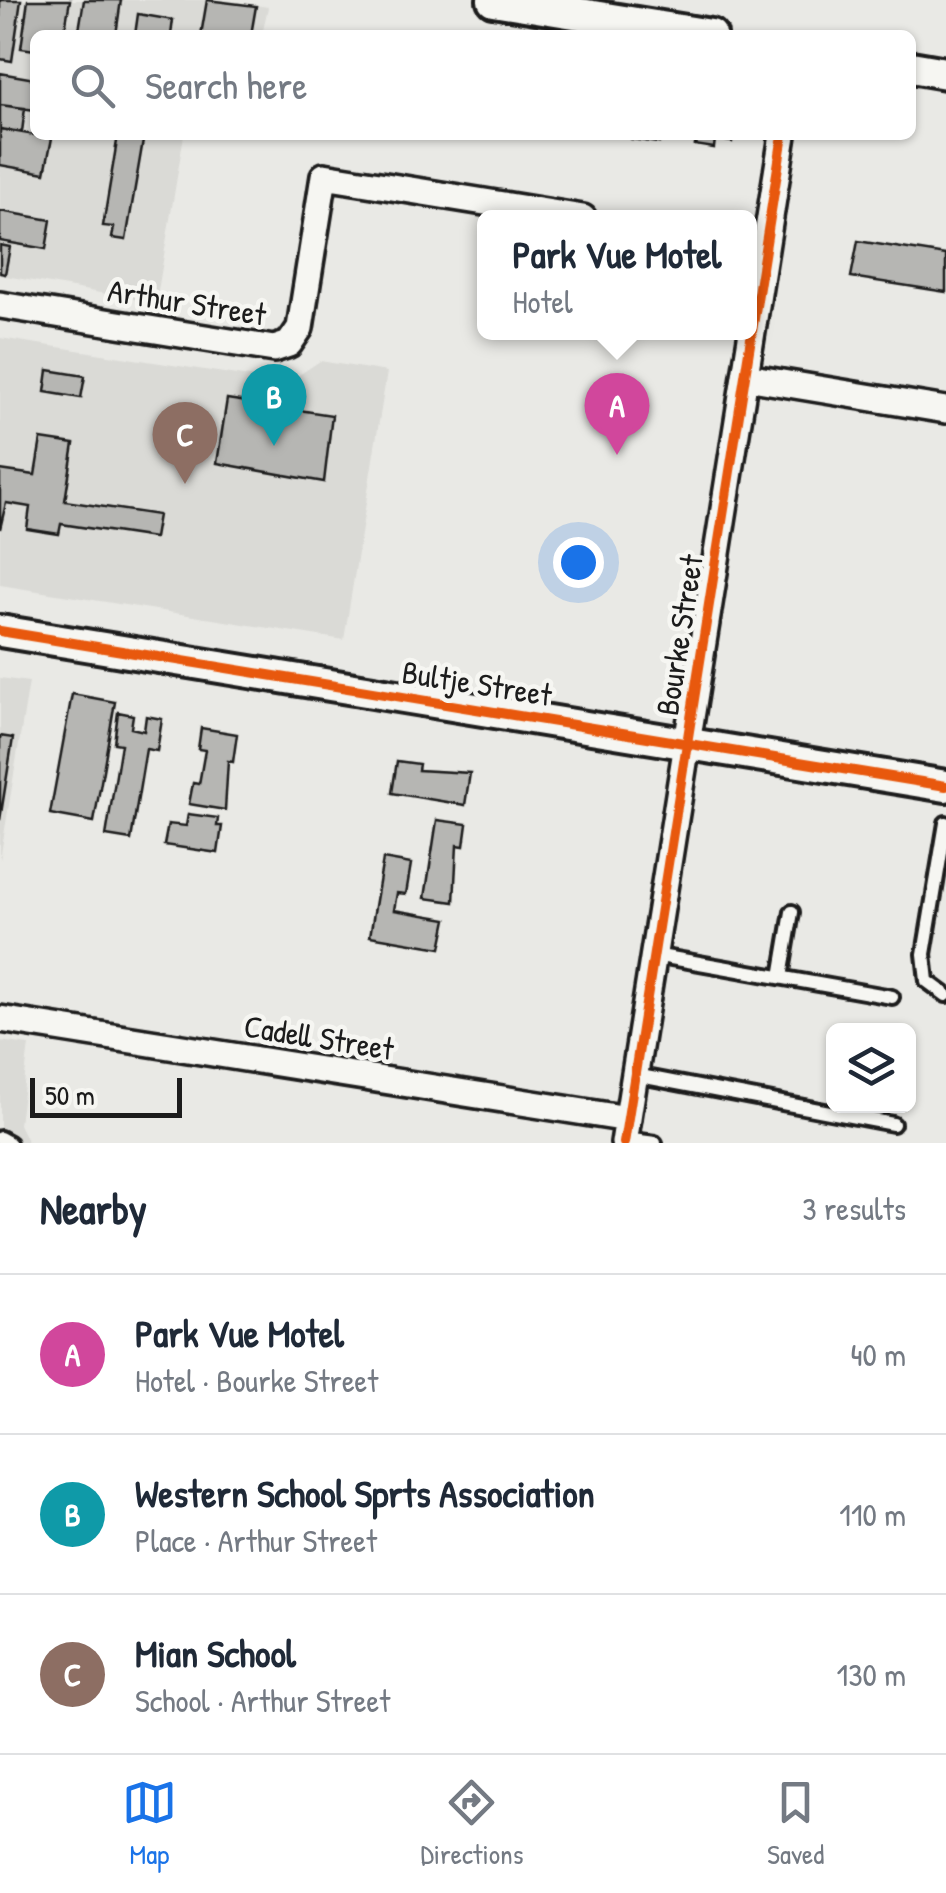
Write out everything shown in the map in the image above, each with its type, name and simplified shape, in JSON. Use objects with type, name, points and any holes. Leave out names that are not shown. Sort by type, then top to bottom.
[{"type":"street","points":[[493,0],[680,30]]},
{"type":"street","points":[[916,68],[946,73]]},
{"type":"street","name":"Bourke Street","points":[[758,246],[782,140]]},
{"type":"street","name":"Arthur Street","points":[[0,305],[274,349],[289,344],[300,328],[324,176],[534,210]]},
{"type":"street","name":"Bourke Street","points":[[626,1134],[749,340]]},
{"type":"street","points":[[746,377],[946,410]]},
{"type":"street","name":"Bultje Street","points":[[0,632],[946,786]]},
{"type":"street","name":"Cadell Street","points":[[0,1019],[626,1134]]},
{"type":"lane","points":[[946,823],[924,966],[928,981],[946,994]]},
{"type":"lane","points":[[781,978],[792,912]]},
{"type":"lane","points":[[654,955],[892,996]]},
{"type":"lane","points":[[635,1075],[894,1124]]},
{"type":"lane","points":[[626,1134],[655,1143]]},
{"type":"lane","points":[[0,1138],[9,1143]]},
{"type":"shaded area","points":[[0,0],[224,0],[268,7],[263,30],[30,30],[30,140],[183,140],[156,303],[0,275]]},
{"type":"shaded area","points":[[0,338],[287,383],[320,361],[387,372],[344,640],[0,585]]},
{"type":"shaded area","points":[[0,678],[29,682],[0,860]]},
{"type":"shaded area","points":[[0,1041],[29,1045],[19,1124],[28,1143],[0,1143]]},
{"type":"building","points":[[0,0],[21,0],[12,61],[0,59]]},
{"type":"building","points":[[28,0],[70,0],[65,30],[30,30],[30,49],[21,48]]},
{"type":"building","points":[[84,0],[121,0],[117,30],[79,30]]},
{"type":"building","points":[[207,0],[256,6],[252,30],[202,30]]},
{"type":"building","points":[[138,14],[173,20],[172,30],[136,30]]},
{"type":"building","points":[[0,73],[30,78],[30,109],[0,105]]},
{"type":"building","points":[[0,105],[25,108],[22,132],[0,129]]},
{"type":"building","points":[[0,129],[30,134],[30,140],[52,140],[45,173],[0,165]]},
{"type":"building","points":[[117,140],[143,140],[126,240],[112,238],[114,227],[103,226]]},
{"type":"building","points":[[696,140],[715,140],[714,148],[695,145]]},
{"type":"building","points":[[0,211],[51,220],[46,249],[0,241]]},
{"type":"building","points":[[858,241],[946,255],[946,292],[851,277]]},
{"type":"building","points":[[0,245],[10,247],[5,274],[0,273]]},
{"type":"building","points":[[48,370],[85,376],[81,398],[45,392]]},
{"type":"building","points":[[227,399],[332,415],[324,482],[217,463]]},
{"type":"building","points":[[41,439],[74,444],[65,501],[158,515],[154,538],[61,524],[59,534],[27,529],[30,507],[6,503],[0,529],[0,470],[35,475]]},
{"type":"building","points":[[72,694],[115,702],[94,822],[50,814]]},
{"type":"building","points":[[118,712],[133,715],[131,728],[144,731],[146,716],[162,719],[157,751],[146,749],[131,840],[106,836],[121,744],[114,743]]},
{"type":"building","points":[[201,728],[237,734],[233,762],[228,761],[225,810],[189,804],[193,783],[199,784],[205,750],[198,749]]},
{"type":"building","points":[[0,736],[13,738],[0,820]]},
{"type":"building","points":[[397,761],[419,764],[418,770],[470,773],[465,805],[392,793]]},
{"type":"building","points":[[188,814],[218,818],[217,826],[222,826],[218,853],[164,845],[168,824],[186,826]]},
{"type":"building","points":[[437,820],[467,824],[464,846],[457,845],[454,902],[425,898]]},
{"type":"building","points":[[383,859],[411,864],[406,894],[397,893],[394,910],[447,919],[441,948],[370,936]]},
{"type":"cycle path","points":[[757,300],[782,140]]},
{"type":"cycle path","points":[[624,1143],[751,340]]},
{"type":"cycle path","points":[[0,631],[946,786]]},
{"type":"place","name":"Western School Sprts Association","points":[[274,446]]},
{"type":"place","name":"Park Vue Motel","points":[[617,455]]},
{"type":"place","name":"Mian School","points":[[185,484]]}]
